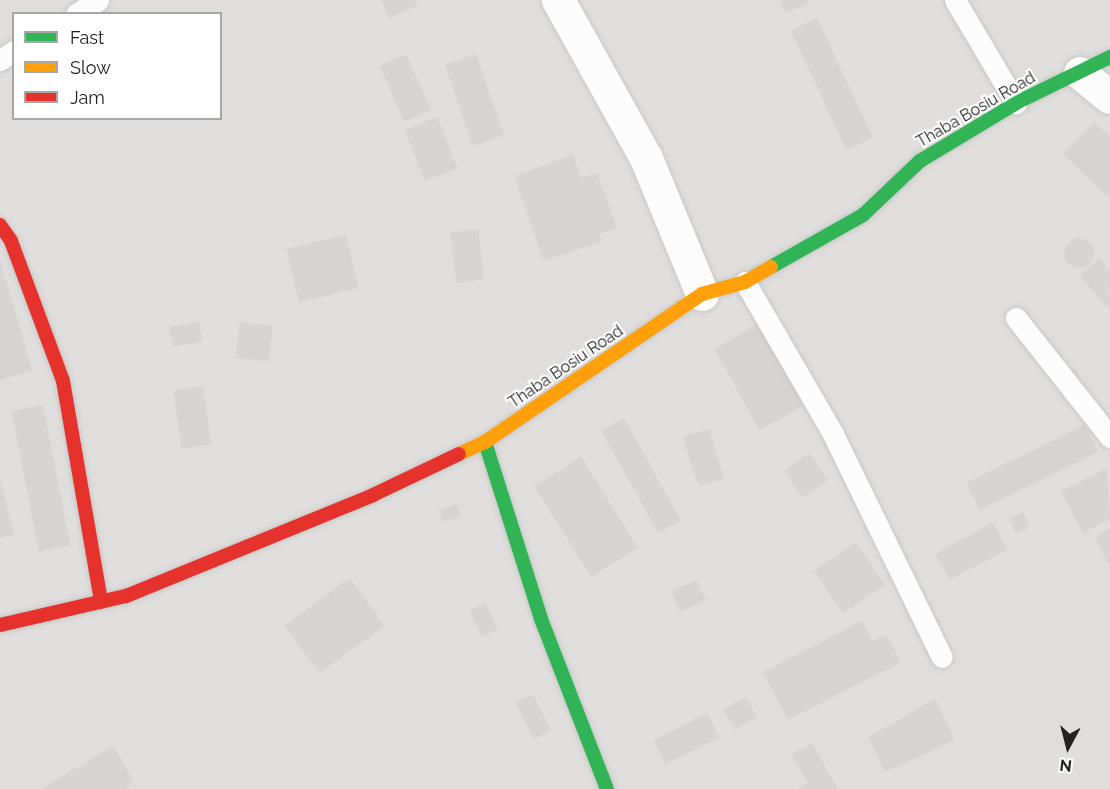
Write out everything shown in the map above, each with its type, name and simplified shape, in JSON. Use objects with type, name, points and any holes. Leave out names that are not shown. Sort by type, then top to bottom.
[{"type":"street","points":[[558,0],[646,158],[702,294]]},
{"type":"street","name":"Thaba Bosiu Road","points":[[0,625],[101,602],[373,495],[485,442],[702,294],[745,282],[863,216],[920,161],[1016,103],[1110,57]]},
{"type":"street","points":[[1080,72],[1110,97]]},
{"type":"street","points":[[0,225],[11,242],[63,381],[101,602]]},
{"type":"street","points":[[485,442],[537,609],[607,789]]},
{"type":"lane","points":[[79,12],[98,0]]},
{"type":"lane","points":[[955,0],[1016,103]]},
{"type":"lane","points":[[745,282],[833,434],[942,657]]},
{"type":"lane","points":[[1016,318],[1110,437]]},
{"type":"shaded area","points":[[0,0],[1110,0],[1110,789],[0,789]]},
{"type":"building","points":[[381,0],[415,0],[418,5],[390,18]]},
{"type":"building","points":[[780,0],[807,0],[809,3],[785,13]]},
{"type":"building","points":[[817,18],[873,138],[847,150],[791,30]]},
{"type":"building","points":[[406,54],[431,110],[404,122],[380,66]]},
{"type":"building","points":[[476,54],[504,135],[473,146],[445,65]]},
{"type":"building","points":[[437,117],[458,168],[425,181],[405,130]]},
{"type":"building","points":[[1094,122],[1110,137],[1110,199],[1063,154]]},
{"type":"building","points":[[573,155],[581,178],[597,173],[617,228],[599,234],[602,241],[544,261],[514,176]]},
{"type":"building","points":[[478,229],[484,280],[456,283],[450,232]]},
{"type":"building","points":[[346,235],[358,289],[299,302],[287,249]]},
{"type":"building","points":[[1079,238],[1085,239],[1093,247],[1093,259],[1085,267],[1079,268],[1073,267],[1065,259],[1064,253],[1065,247],[1073,239]]},
{"type":"building","points":[[1100,258],[1110,271],[1109,309],[1080,276]]},
{"type":"building","points":[[0,260],[32,370],[0,380]]},
{"type":"building","points":[[199,322],[202,342],[172,346],[169,327]]},
{"type":"building","points":[[240,322],[273,326],[268,362],[236,358]]},
{"type":"building","points":[[759,324],[804,405],[759,430],[714,349]]},
{"type":"building","points":[[203,386],[211,444],[182,449],[173,390]]},
{"type":"building","points":[[43,405],[70,545],[39,551],[12,411]]},
{"type":"building","points":[[624,418],[681,520],[658,533],[601,431]]},
{"type":"building","points":[[1085,425],[1098,452],[980,510],[966,483]]},
{"type":"building","points":[[709,429],[724,479],[698,487],[683,437]]},
{"type":"building","points":[[809,453],[828,480],[803,498],[784,471]]},
{"type":"building","points":[[581,457],[638,548],[591,577],[534,486]]},
{"type":"building","points":[[1107,468],[1110,519],[1083,533],[1061,491]]},
{"type":"building","points":[[0,479],[14,535],[0,538]]},
{"type":"building","points":[[457,504],[461,516],[443,522],[439,510]]},
{"type":"building","points":[[1023,512],[1030,526],[1016,534],[1009,519]]},
{"type":"building","points":[[993,523],[1007,549],[950,580],[936,554]]},
{"type":"building","points":[[1110,529],[1110,567],[1095,537]]},
{"type":"building","points":[[856,542],[885,585],[843,614],[814,571]]},
{"type":"building","points":[[350,578],[385,626],[319,673],[284,626]]},
{"type":"building","points":[[697,580],[706,600],[680,611],[671,591]]},
{"type":"building","points":[[485,603],[497,629],[482,636],[470,610]]},
{"type":"building","points":[[862,621],[872,641],[886,634],[901,662],[788,720],[763,672]]},
{"type":"building","points":[[533,694],[551,731],[534,739],[516,702]]},
{"type":"building","points":[[746,697],[757,717],[734,730],[723,710]]},
{"type":"building","points":[[935,699],[955,740],[885,772],[868,737]]},
{"type":"building","points":[[707,713],[719,737],[666,764],[654,740]]},
{"type":"building","points":[[812,743],[838,789],[797,789],[808,783],[791,754]]},
{"type":"building","points":[[113,746],[134,781],[125,789],[41,789]]},
{"type":"traffic: fast","points":[[771,267],[863,215],[920,161],[1016,103],[1110,57]]},
{"type":"traffic: fast","points":[[485,442],[541,619],[607,789]]},
{"type":"traffic: slow","points":[[459,454],[485,442],[702,294],[745,282],[771,267]]},
{"type":"traffic: jam","points":[[0,225],[11,241],[63,381],[101,602]]},
{"type":"traffic: jam","points":[[0,625],[126,596],[373,495],[459,454]]}]
